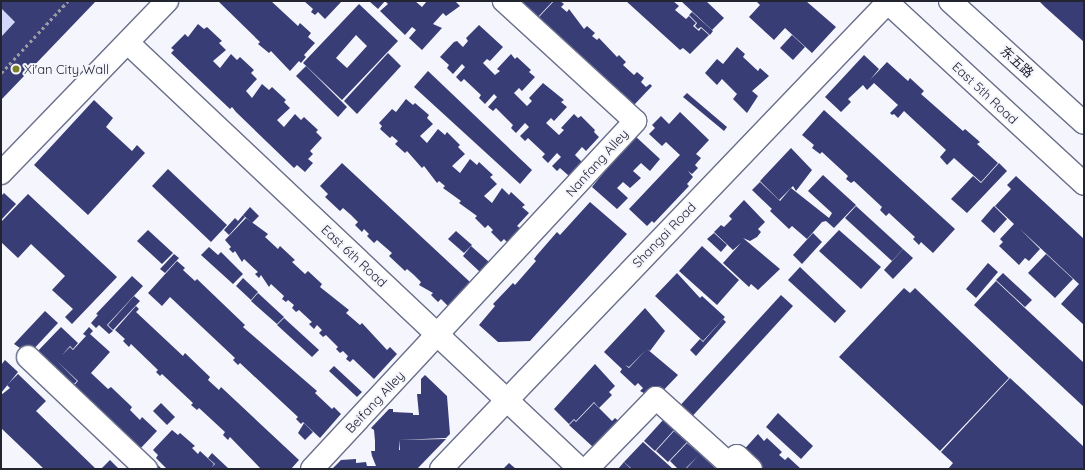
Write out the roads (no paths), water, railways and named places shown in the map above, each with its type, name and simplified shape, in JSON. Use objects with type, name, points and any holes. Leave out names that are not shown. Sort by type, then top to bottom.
[{"type":"street","points":[[1,173],[167,1]]},
{"type":"street","name":"Nanfang Alley","points":[[439,335],[635,121],[504,1]]},
{"type":"street","name":"East 5th Road","points":[[888,1],[1084,184]]},
{"type":"street","name":"Shangai Road","points":[[441,469],[506,399],[888,1]]},
{"type":"street","name":"东五路","points":[[950,1],[1084,123]]},
{"type":"street","name":"East 6th Road","points":[[128,42],[580,469]]},
{"type":"street","name":"Beifang Alley","points":[[312,469],[439,335]]},
{"type":"street","points":[[28,357],[146,469]]},
{"type":"street","points":[[587,469],[656,398],[728,463],[737,456],[751,469]]},
{"type":"place","name":"Xi'an City Wall","points":[[16,69]]}]
